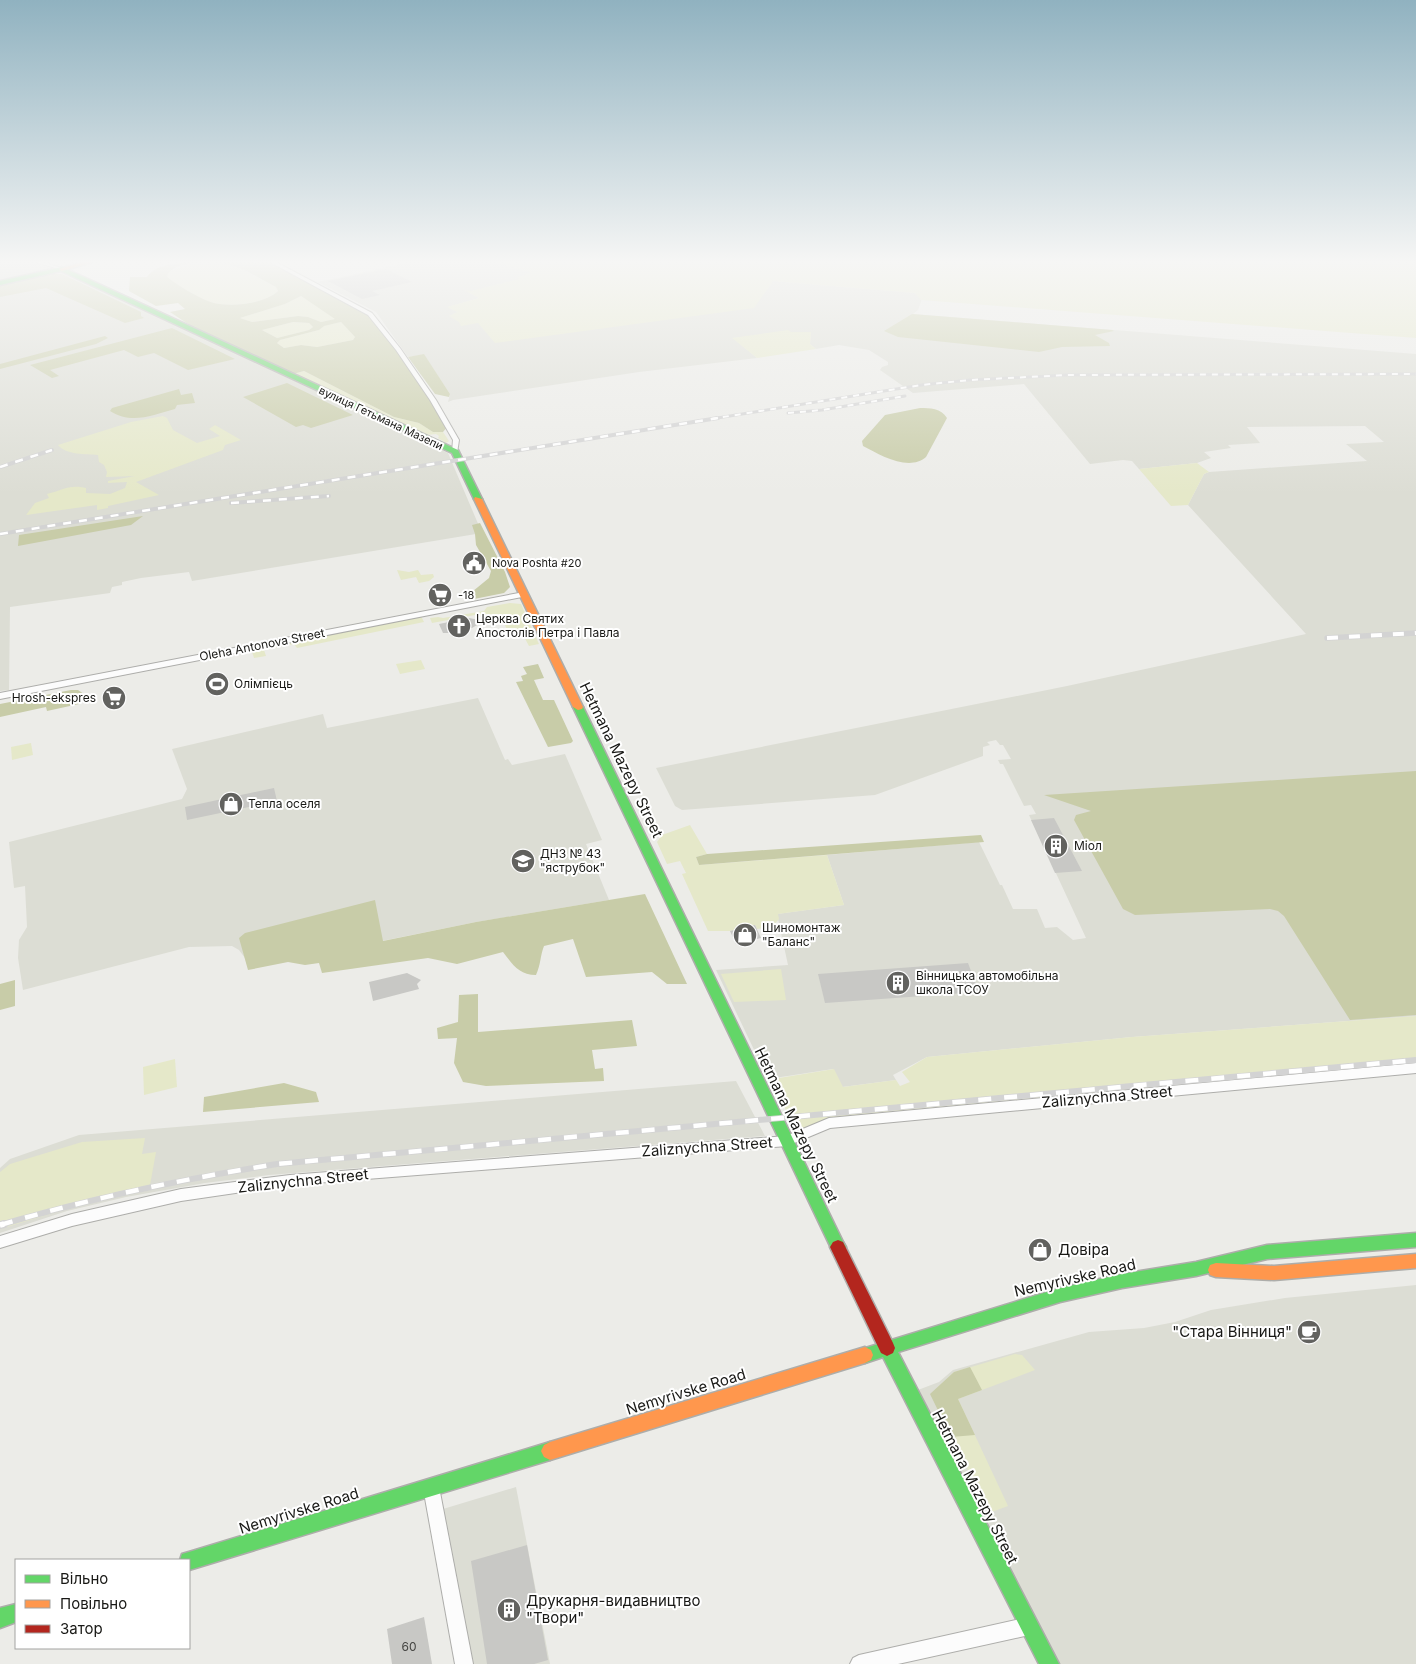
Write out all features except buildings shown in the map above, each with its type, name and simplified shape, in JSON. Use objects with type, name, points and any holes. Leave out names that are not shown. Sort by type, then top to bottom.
[{"type":"main road","name":"вулиця Гетьмана Мазепи","points":[[212,339],[455,452],[524,594]]},
{"type":"main road","name":"Hetmana Mazepy Street","points":[[524,594],[887,1348],[1049,1664]]},
{"type":"main road","name":"Nemyrivske Road","points":[[190,1561],[630,1424],[1060,1295],[1122,1281],[1196,1270],[1266,1252],[1416,1240]]},
{"type":"main road","name":"Nemyrivske Road","points":[[1196,1270],[1274,1273],[1416,1261]]},
{"type":"main road","points":[[0,1618],[15,1613]]},
{"type":"street","name":"вулиця Гетьмана Мазепи","points":[[390,339],[433,400],[456,440],[455,452]]},
{"type":"street","name":"Oleha Antonova Street","points":[[0,696],[524,594]]},
{"type":"street","name":"Zaliznychna Street","points":[[0,1242],[72,1220],[181,1195],[280,1181],[787,1141],[829,1123],[1416,1068]]},
{"type":"street","points":[[431,1487],[464,1664]]},
{"type":"street","points":[[859,1664],[1029,1626]]},
{"type":"shaded area","points":[[0,339],[204,339],[448,453],[482,533],[192,581],[189,572],[141,578],[122,582],[122,585],[112,587],[110,593],[10,607],[9,690],[0,691]]},
{"type":"shaded area","points":[[395,339],[734,339],[757,358],[639,372],[448,402],[450,394],[424,355],[408,357]]},
{"type":"shaded area","points":[[810,339],[1223,339],[1416,354],[1416,1016],[1132,1037],[927,1057],[893,1075],[896,1080],[842,1087],[833,1069],[768,1079],[716,970],[788,965],[777,914],[844,905],[827,855],[979,842],[1013,909],[1037,909],[1045,928],[1057,927],[1073,940],[1086,938],[1029,815],[1036,814],[1031,805],[1024,806],[1003,764],[1000,764],[998,760],[1011,759],[1003,745],[1000,745],[996,740],[987,742],[990,745],[983,747],[983,756],[875,795],[682,810],[675,806],[656,768],[1067,686],[1306,634],[1188,505],[1204,474],[1209,472],[1367,461],[1346,444],[1384,442],[1365,426],[1247,427],[1260,443],[1228,445],[1231,448],[1204,452],[1211,458],[1197,463],[1139,469],[1132,461],[1123,460],[1090,464],[1024,384],[913,393],[880,370],[888,365],[888,362],[869,350],[839,345],[816,349],[810,344]]},
{"type":"shaded area","points":[[478,698],[505,760],[508,759],[512,765],[565,754],[602,840],[586,844],[609,900],[476,922],[248,968],[245,958],[239,950],[232,946],[189,947],[23,990],[18,958],[19,940],[27,927],[25,886],[14,888],[9,842],[182,799],[187,789],[172,749],[323,714],[327,728]]},
{"type":"shaded area","points":[[736,1081],[765,1136],[269,1175],[205,1183],[126,1197],[67,1211],[0,1233],[0,1168],[10,1159],[79,1135]]},
{"type":"shaded area","points":[[1416,1285],[1416,1664],[1049,1664],[910,1393],[939,1382],[953,1370],[1089,1332],[1144,1328],[1175,1322],[1211,1310],[1285,1298]]},
{"type":"shaded area","points":[[516,1487],[550,1664],[464,1664],[437,1518],[443,1509]]},
{"type":"green space","points":[[95,339],[107,339],[96,344],[0,369],[0,364]]},
{"type":"green space","points":[[131,339],[194,339],[235,359],[188,370],[154,353],[138,357],[124,350],[50,370],[59,376],[52,378],[30,365]]},
{"type":"green space","points":[[217,339],[285,339],[277,343],[284,348],[301,345],[317,347],[354,339],[390,339],[402,354],[448,426],[443,432],[433,432],[419,423],[394,417],[304,371],[293,374]]},
{"type":"green space","points":[[354,339],[317,347],[301,345],[284,348],[277,343],[280,340]]},
{"type":"green space","points":[[491,339],[527,339],[495,343]]},
{"type":"green space","points":[[733,339],[810,339],[810,344],[816,349],[757,358]]},
{"type":"green space","points":[[914,339],[1101,339],[1109,343],[1110,346],[1062,347],[1039,352]]},
{"type":"green space","points":[[424,354],[450,394],[449,397],[435,394],[408,357]]},
{"type":"green space","points":[[304,371],[394,417],[419,423],[433,432],[443,432],[449,441],[446,443],[438,438],[439,436],[436,434],[427,435],[293,374]]},
{"type":"green space","points":[[287,383],[353,415],[311,428],[303,425],[296,427],[243,397]]},
{"type":"green space","points":[[179,389],[181,395],[192,393],[195,403],[177,405],[175,409],[142,418],[126,417],[110,411],[112,408]]},
{"type":"green space","points":[[920,408],[938,410],[947,418],[926,457],[911,463],[894,461],[863,446],[862,441],[885,415]]},
{"type":"green space","points":[[163,416],[167,418],[173,430],[197,443],[220,436],[209,429],[215,425],[241,440],[225,445],[223,450],[136,482],[159,495],[97,510],[97,505],[26,515],[35,503],[49,498],[47,494],[75,487],[86,488],[86,493],[110,494],[125,488],[127,482],[108,483],[108,481],[135,476],[106,477],[107,472],[104,465],[99,462],[98,455],[66,451],[58,445],[131,422]]},
{"type":"green space","points":[[1197,463],[1209,472],[1204,474],[1188,505],[1171,506],[1139,469]]},
{"type":"green space","points":[[143,516],[131,525],[18,546],[19,535]]},
{"type":"green space","points":[[480,523],[505,572],[510,587],[504,593],[469,600],[467,596],[489,578],[491,571],[476,545],[472,525]]},
{"type":"green space","points":[[397,570],[409,572],[418,570],[421,575],[433,574],[434,577],[429,581],[419,583],[416,577],[401,580]]},
{"type":"green space","points":[[510,603],[521,604],[539,644],[529,646],[523,635],[511,637],[499,614],[479,617],[475,615],[432,623],[430,618],[443,618],[484,611],[487,607]]},
{"type":"green space","points":[[421,616],[424,622],[297,648],[294,644],[264,650],[266,656],[254,658],[252,652],[259,647]]},
{"type":"green space","points":[[421,660],[425,669],[400,674],[396,664]]},
{"type":"green space","points":[[538,664],[544,678],[534,680],[543,700],[554,700],[573,741],[571,743],[548,747],[516,682],[523,681],[521,676],[527,674],[523,667]]},
{"type":"green space","points":[[78,690],[84,694],[79,704],[47,711],[46,707],[0,717],[0,704]]},
{"type":"green space","points":[[31,743],[33,755],[12,760],[11,747]]},
{"type":"green space","points":[[1416,771],[1416,1015],[1350,1020],[1284,916],[1278,911],[1270,909],[1135,915],[1123,909],[1074,820],[1076,815],[1091,811],[1044,795]]},
{"type":"green space","points":[[690,825],[707,854],[696,857],[699,865],[827,855],[844,905],[778,914],[779,919],[772,927],[757,929],[755,925],[730,931],[708,931],[682,874],[686,873],[680,861],[667,864],[657,842],[662,835]]},
{"type":"green space","points":[[981,835],[984,842],[699,865],[696,857],[707,854]]},
{"type":"green space","points":[[645,894],[687,984],[667,984],[652,972],[586,977],[573,939],[544,946],[536,975],[530,975],[513,965],[503,952],[457,964],[428,958],[322,973],[319,963],[305,965],[288,962],[248,970],[239,938],[245,933],[375,900],[383,941],[476,922]]},
{"type":"green space","points":[[781,969],[786,1000],[734,1002],[721,974]]},
{"type":"green space","points":[[15,980],[15,1006],[0,1010],[0,984]]},
{"type":"green space","points":[[478,994],[478,1032],[632,1020],[637,1046],[592,1050],[595,1069],[603,1068],[604,1081],[486,1086],[463,1082],[454,1063],[457,1038],[438,1039],[437,1028],[458,1022],[459,995]]},
{"type":"green space","points":[[1416,1016],[1416,1068],[829,1123],[797,1137],[773,1079],[834,1069],[843,1087],[896,1080],[900,1086],[910,1082],[902,1072],[927,1057],[1132,1037]]},
{"type":"green space","points":[[175,1059],[177,1087],[144,1095],[143,1067]]},
{"type":"green space","points":[[284,1083],[316,1092],[319,1102],[203,1112],[204,1097]]},
{"type":"green space","points":[[145,1138],[142,1154],[156,1152],[150,1185],[72,1203],[0,1224],[0,1172],[10,1164],[82,1142]]},
{"type":"green space","points":[[151,1187],[151,1190],[74,1207],[0,1229],[0,1226],[74,1204]]},
{"type":"green space","points":[[1015,1354],[1022,1355],[1035,1370],[958,1399],[1008,1506],[989,1513],[931,1394],[954,1372]]},
{"type":"green space","points":[[970,1367],[982,1390],[958,1399],[975,1435],[951,1437],[930,1394],[954,1372]]},
{"type":"railway","points":[[711,419],[921,385],[970,380],[1067,375],[1416,374]]},
{"type":"railway","points":[[788,413],[822,410],[905,396]]},
{"type":"railway","points":[[0,534],[718,418]]},
{"type":"railway","points":[[0,467],[52,450]]},
{"type":"railway","points":[[231,503],[329,496]]},
{"type":"railway","points":[[1327,638],[1416,633]]},
{"type":"railway","points":[[4,1224],[0,1225],[68,1206],[137,1190],[277,1164],[1416,1060]]},
{"type":"traffic: fast","points":[[212,339],[455,452],[478,499]]},
{"type":"traffic: fast","points":[[578,707],[838,1247]]},
{"type":"traffic: fast","points":[[865,1355],[1060,1295],[1122,1281],[1196,1269],[1267,1252],[1416,1240]]},
{"type":"traffic: fast","points":[[887,1348],[1049,1664]]},
{"type":"traffic: fast","points":[[190,1561],[550,1451]]},
{"type":"traffic: fast","points":[[0,1618],[15,1613]]},
{"type":"traffic: slow","points":[[478,499],[578,707]]},
{"type":"traffic: slow","points":[[1216,1270],[1274,1273],[1416,1261]]},
{"type":"traffic: slow","points":[[550,1451],[865,1355]]},
{"type":"traffic: jam","points":[[838,1247],[887,1348]]},
{"type":"place","name":"Nova Poshta #20","points":[[474,563]]},
{"type":"place","name":"-18","points":[[440,595]]},
{"type":"place","name":"Церква Святих Апостолів Петра і Павла","points":[[459,626]]},
{"type":"place","name":"Олімпієць","points":[[217,684]]},
{"type":"place","name":"Hrosh-ekspres","points":[[114,698]]},
{"type":"place","name":"Тепла оселя","points":[[231,804]]},
{"type":"place","name":"Міол","points":[[1056,846]]},
{"type":"place","name":"ДНЗ № 43 \"яструбок\"","points":[[523,861]]},
{"type":"place","name":"Шиномонтаж \"Баланс\"","points":[[745,935]]},
{"type":"place","name":"Вінницька автомобільна школа ТСОУ","points":[[898,983]]},
{"type":"place","name":"Довіра","points":[[1040,1250]]},
{"type":"place","name":"\"Стара Вінниця\"","points":[[1309,1332]]},
{"type":"place","name":"Друкарня-видавництво \"Твори\"","points":[[509,1610]]}]
